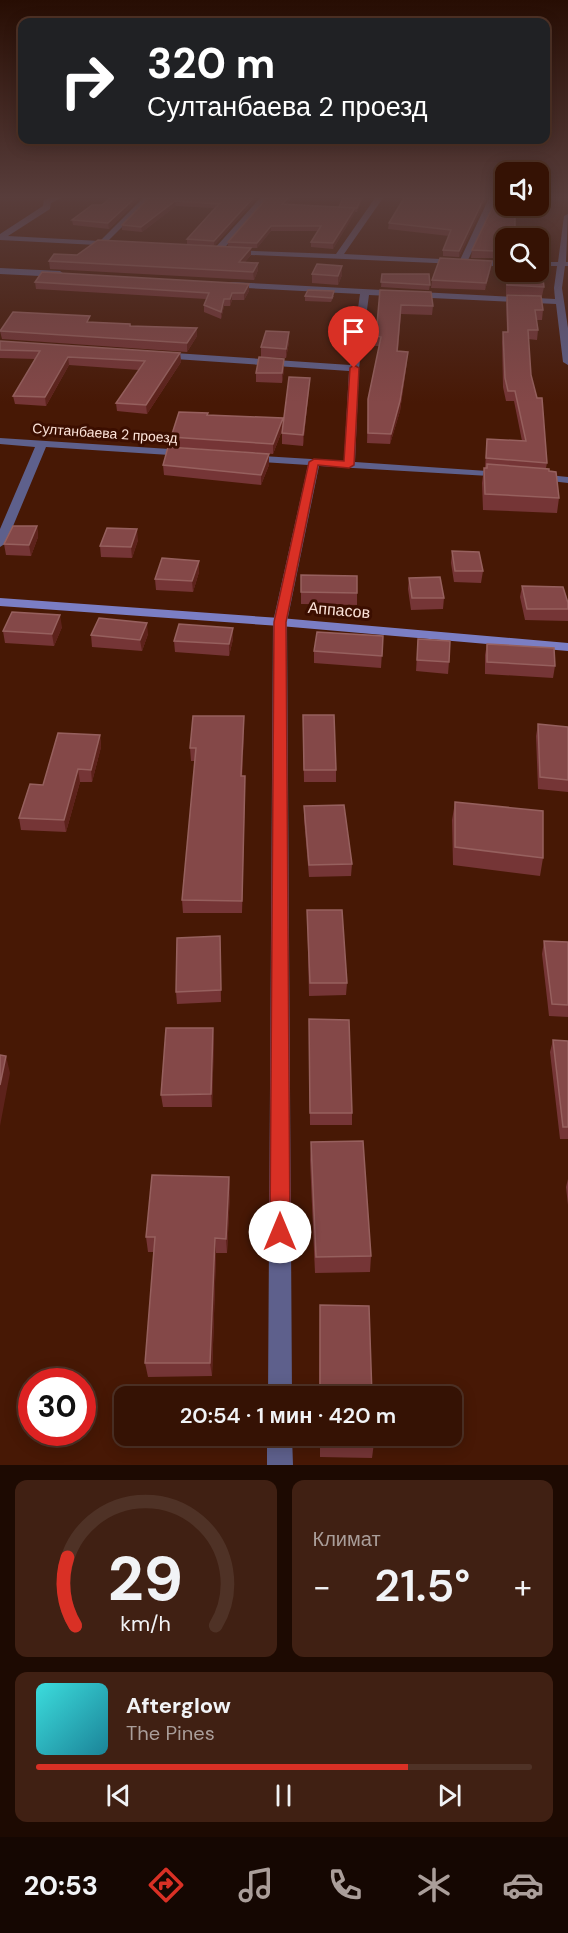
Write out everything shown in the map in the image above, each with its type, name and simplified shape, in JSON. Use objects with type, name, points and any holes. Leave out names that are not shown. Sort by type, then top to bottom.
[{"type":"street","points":[[563,266],[558,288],[568,362]]},
{"type":"street","points":[[0,271],[71,275]]},
{"type":"street","points":[[224,284],[560,302]]},
{"type":"street","points":[[349,465],[354,368],[365,293]]},
{"type":"street","points":[[153,354],[354,368]]},
{"type":"street","name":"Султанбаева 2 проезд","points":[[0,441],[196,454]]},
{"type":"street","points":[[0,543],[42,444]]},
{"type":"street","points":[[231,457],[568,480]]},
{"type":"street","points":[[280,1386],[280,622],[314,462]]},
{"type":"street","name":"Аппасов","points":[[0,602],[280,622],[568,647]]},
{"type":"street","points":[[280,1446],[280,1465]]},
{"type":"building","points":[[149,266],[256,266],[253,272]]},
{"type":"building","points":[[316,266],[342,266],[338,276],[312,274]]},
{"type":"building","points":[[437,266],[491,266],[486,283],[432,280]]},
{"type":"building","points":[[42,272],[249,284],[244,293],[232,293],[230,299],[224,299],[221,312],[204,305],[209,293],[35,282]]},
{"type":"building","points":[[382,274],[429,274],[430,285],[381,282]]},
{"type":"building","points":[[507,282],[543,282],[544,287],[507,285]]},
{"type":"building","points":[[308,290],[334,291],[332,298],[305,296]]},
{"type":"building","points":[[380,290],[431,292],[433,306],[401,305],[397,351],[408,352],[400,401],[391,434],[368,433],[368,399],[381,337],[376,336]]},
{"type":"building","points":[[507,295],[541,296],[543,310],[535,310],[538,330],[528,330],[531,375],[537,398],[542,398],[547,463],[486,458],[487,439],[526,441],[515,391],[508,391],[505,378],[503,332],[508,332]]},
{"type":"building","points":[[13,312],[90,316],[87,322],[130,324],[130,326],[197,328],[187,343],[0,331]]},
{"type":"building","points":[[266,331],[289,332],[286,349],[261,347]]},
{"type":"building","points":[[0,341],[180,353],[146,405],[116,403],[145,361],[68,357],[45,397],[13,396],[40,351],[0,350]]},
{"type":"building","points":[[259,357],[284,359],[282,373],[256,373]]},
{"type":"building","points":[[289,377],[310,378],[303,435],[282,433]]},
{"type":"building","points":[[179,412],[283,418],[273,444],[171,437]]},
{"type":"building","points":[[168,447],[269,454],[261,475],[163,465]]},
{"type":"building","points":[[487,464],[549,469],[549,471],[556,472],[559,498],[485,494],[484,468],[487,468]]},
{"type":"building","points":[[13,526],[37,526],[29,545],[4,544]]},
{"type":"building","points":[[107,528],[137,529],[131,547],[100,546]]},
{"type":"building","points":[[452,551],[479,552],[483,571],[455,571]]},
{"type":"building","points":[[162,558],[199,561],[192,581],[155,579]]},
{"type":"building","points":[[301,575],[357,576],[357,593],[301,592]]},
{"type":"building","points":[[440,577],[444,598],[412,598],[409,578]]},
{"type":"building","points":[[522,586],[563,587],[568,609],[527,609]]},
{"type":"building","points":[[12,612],[60,615],[52,634],[3,631]]},
{"type":"building","points":[[99,618],[147,623],[140,640],[91,635]]},
{"type":"building","points":[[179,624],[233,628],[229,644],[174,641]]},
{"type":"building","points":[[317,632],[383,636],[382,656],[314,651]]},
{"type":"building","points":[[418,639],[450,641],[449,662],[417,660]]},
{"type":"building","points":[[487,644],[554,648],[555,666],[487,662]]},
{"type":"building","points":[[303,715],[334,715],[336,770],[304,770]]},
{"type":"building","points":[[193,716],[244,716],[241,776],[245,776],[242,901],[182,900],[196,748],[190,748]]},
{"type":"building","points":[[538,724],[568,727],[568,780],[540,777]]},
{"type":"building","points":[[58,733],[100,735],[91,770],[78,769],[64,820],[19,818],[30,784],[43,785]]},
{"type":"building","points":[[455,802],[543,811],[543,858],[455,847]]},
{"type":"building","points":[[344,805],[352,864],[309,865],[304,806]]},
{"type":"building","points":[[307,910],[342,910],[347,983],[310,983]]},
{"type":"building","points":[[220,936],[221,990],[176,992],[177,938]]},
{"type":"building","points":[[544,941],[568,942],[568,1005],[552,1004]]},
{"type":"building","points":[[309,1019],[349,1020],[352,1113],[310,1113]]},
{"type":"building","points":[[166,1028],[213,1028],[211,1094],[161,1095]]},
{"type":"building","points":[[553,1040],[568,1041],[568,1127],[563,1127]]},
{"type":"building","points":[[0,1055],[6,1056],[0,1085]]},
{"type":"building","points":[[363,1141],[371,1256],[316,1257],[311,1142]]},
{"type":"building","points":[[152,1175],[229,1177],[226,1239],[215,1238],[210,1363],[145,1363],[155,1237],[146,1237]]},
{"type":"building","points":[[320,1305],[369,1306],[372,1386],[320,1386]]},
{"type":"route","points":[[280,1232],[280,622],[314,462],[349,465],[354,368]]}]
